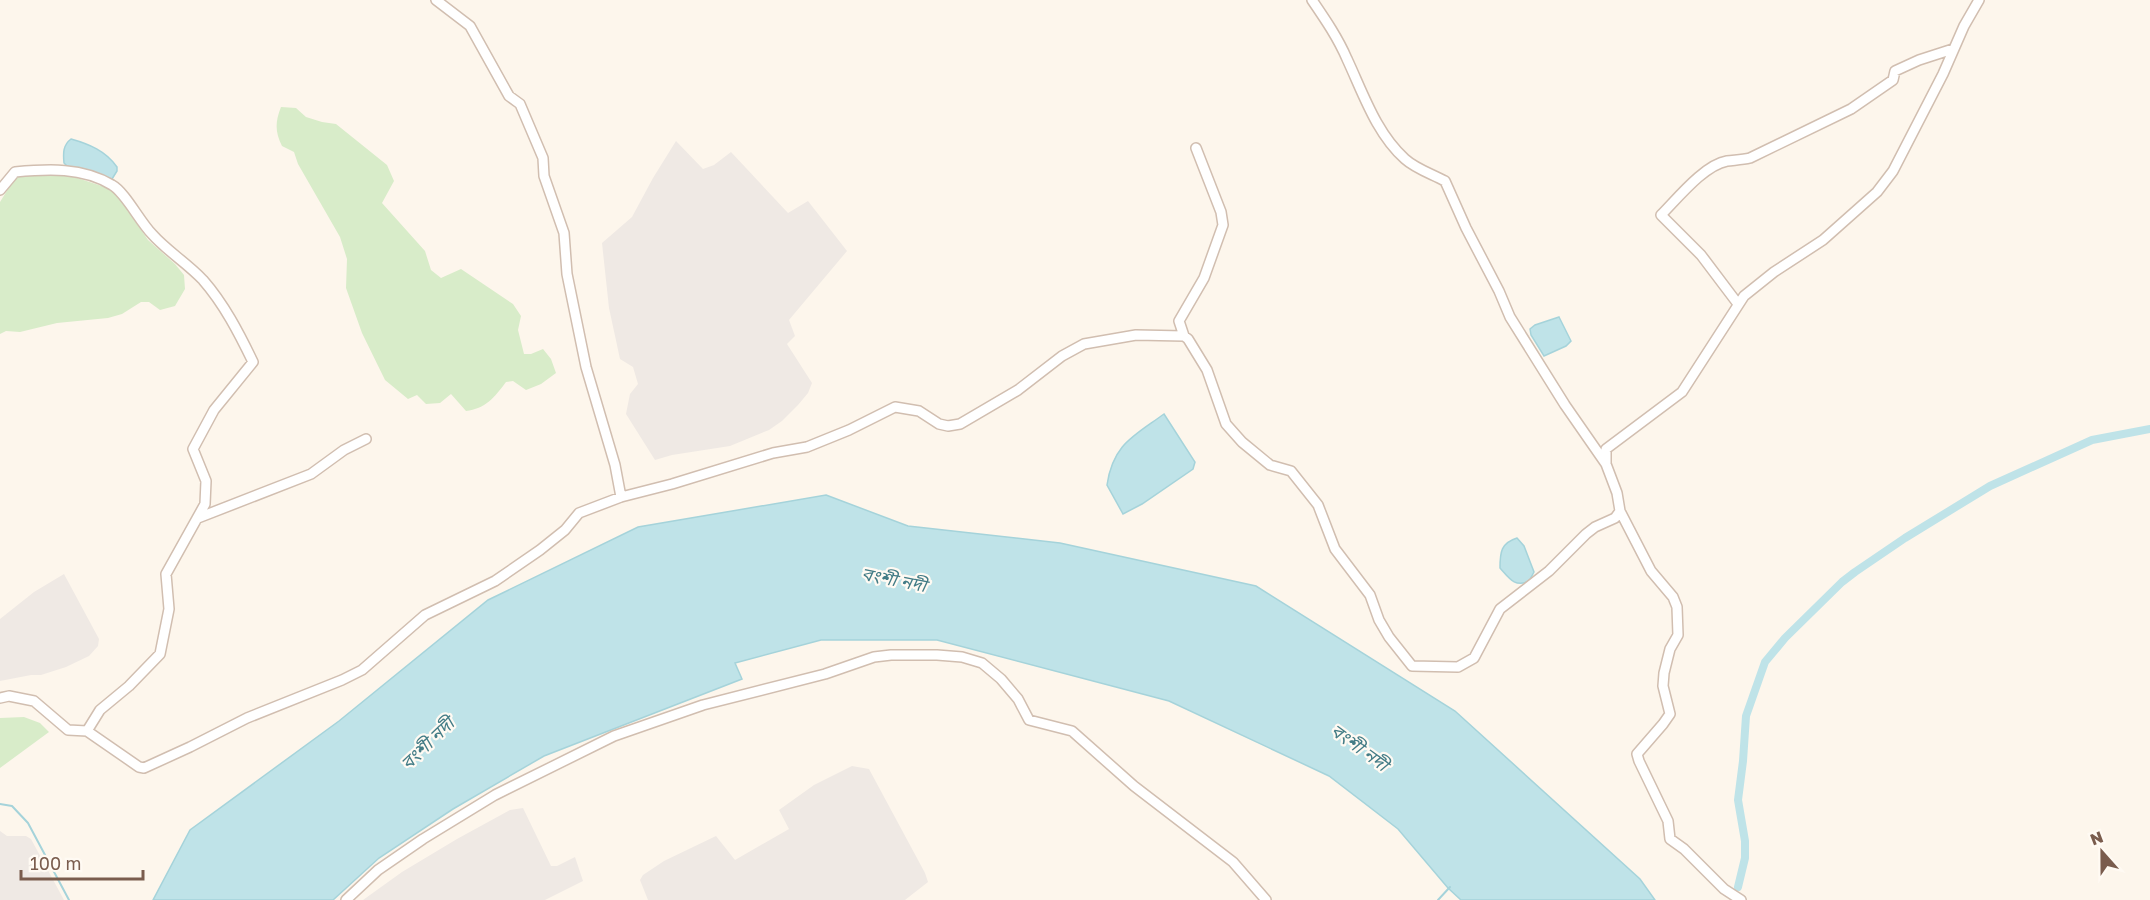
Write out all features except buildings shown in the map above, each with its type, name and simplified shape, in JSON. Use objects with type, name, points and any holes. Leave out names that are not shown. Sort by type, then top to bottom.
[{"type":"street","points":[[436,0],[470,26],[509,96],[520,104],[543,158],[544,176],[564,233],[567,274],[586,367],[615,465],[621,497]]},
{"type":"street","points":[[1311,0],[1337,39],[1359,88],[1385,136],[1405,159],[1445,180],[1510,317],[1565,405],[1606,464],[1617,493],[1620,511],[1651,571],[1673,597],[1677,607],[1678,635],[1670,649],[1663,686],[1670,714],[1637,753],[1668,821],[1670,839],[1684,849],[1724,889],[1741,900]]},
{"type":"street","points":[[1606,464],[1606,449],[1682,392],[1738,304],[1759,283],[1823,240],[1877,192],[1893,171],[1979,0]]},
{"type":"street","points":[[1738,304],[1701,255],[1661,215],[1703,173],[1728,161],[1734,162],[1750,158],[1844,112],[1893,80],[1895,71],[1953,49]]},
{"type":"street","points":[[1196,148],[1221,212],[1223,225],[1204,278],[1179,321],[1184,336],[1207,370],[1226,424],[1242,442],[1270,465],[1292,471],[1318,505],[1335,549],[1370,595],[1384,628],[1412,666],[1458,667],[1474,658],[1500,609],[1549,571],[1586,534],[1615,518],[1620,511]]},
{"type":"street","points":[[0,190],[15,172],[51,168],[91,176],[114,185],[153,235],[202,279],[228,314],[253,362],[214,410],[193,449],[206,481],[205,504],[166,574],[169,609],[160,654],[129,686],[100,710],[87,731]]},
{"type":"street","points":[[0,698],[9,696],[34,701],[68,730],[87,731],[139,767],[144,768],[248,718],[342,681],[362,670],[425,615],[495,581],[554,540],[579,513],[621,497],[773,453],[807,447],[849,430],[895,407],[919,411],[939,424],[948,426],[960,424],[1010,395],[1062,356],[1084,344],[1136,335],[1184,336]]},
{"type":"street","points":[[198,518],[311,474],[344,450],[366,439]]},
{"type":"street","points":[[346,900],[378,870],[432,833],[495,795],[614,736],[703,705],[825,674],[874,657],[891,655],[962,657],[982,663],[1001,679],[1018,699],[1029,720],[1072,731],[1134,786],[1233,862],[1266,900]]},
{"type":"shaded area","points":[[676,141],[703,169],[714,165],[731,152],[788,213],[808,201],[847,251],[789,320],[795,336],[787,344],[812,383],[808,393],[798,405],[769,430],[730,446],[655,460],[626,414],[630,394],[638,384],[633,367],[620,359],[609,308],[602,243],[632,217]]},
{"type":"shaded area","points":[[64,574],[99,639],[98,646],[89,656],[66,667],[41,675],[0,681],[0,619],[34,592]]},
{"type":"shaded area","points":[[852,766],[869,769],[925,873],[928,882],[905,900],[648,900],[640,880],[643,875],[664,861],[716,836],[735,860],[789,829],[779,810],[814,785]]},
{"type":"shaded area","points":[[523,808],[551,866],[557,866],[575,857],[583,881],[545,900],[363,900],[402,872],[457,839],[510,810]]},
{"type":"shaded area","points":[[0,831],[7,836],[26,836],[31,839],[64,900],[0,900]]},
{"type":"green space","points":[[281,107],[296,108],[306,117],[336,124],[387,165],[394,181],[382,203],[425,251],[431,270],[441,278],[461,269],[513,304],[521,316],[518,330],[524,354],[543,349],[551,359],[556,373],[541,384],[526,390],[513,381],[506,382],[489,401],[479,408],[466,411],[451,394],[440,403],[426,404],[417,395],[408,399],[385,380],[362,333],[346,288],[347,259],[340,237],[298,164],[294,152],[282,146],[280,141],[277,127]]},
{"type":"green space","points":[[62,173],[114,190],[148,240],[184,275],[185,289],[175,306],[160,310],[149,302],[141,302],[122,314],[108,318],[57,323],[20,332],[6,331],[0,334],[0,202],[16,176]]},
{"type":"green space","points":[[24,717],[40,723],[49,732],[0,768],[0,718]]},
{"type":"water","points":[[71,139],[91,146],[108,157],[117,167],[112,179],[67,166],[64,163],[64,153],[66,144]]},
{"type":"water","points":[[1559,317],[1571,341],[1566,346],[1544,356],[1531,335],[1530,329]]},
{"type":"water","points":[[1164,414],[1195,462],[1193,469],[1142,504],[1123,514],[1107,485],[1114,460],[1126,442]]},
{"type":"water","name":"বংশী নদী","points":[[826,495],[908,526],[1060,543],[1256,586],[1455,711],[1640,879],[1655,900],[1461,900],[1398,829],[1329,776],[1169,701],[937,640],[821,640],[735,663],[742,679],[544,756],[453,809],[379,858],[333,900],[153,900],[190,830],[339,721],[488,600],[638,527]]},
{"type":"water","points":[[1517,538],[1524,546],[1534,572],[1529,581],[1524,583],[1516,583],[1500,568],[1502,549]]},
{"type":"waterway","points":[[1738,887],[1745,858],[1745,841],[1738,800],[1746,716],[1765,662],[1785,638],[1855,572],[1905,538],[1990,486],[2092,440],[2150,429]]},
{"type":"waterway","points":[[0,804],[12,806],[28,823],[69,900]]},
{"type":"waterway","points":[[1438,900],[1450,887]]}]
